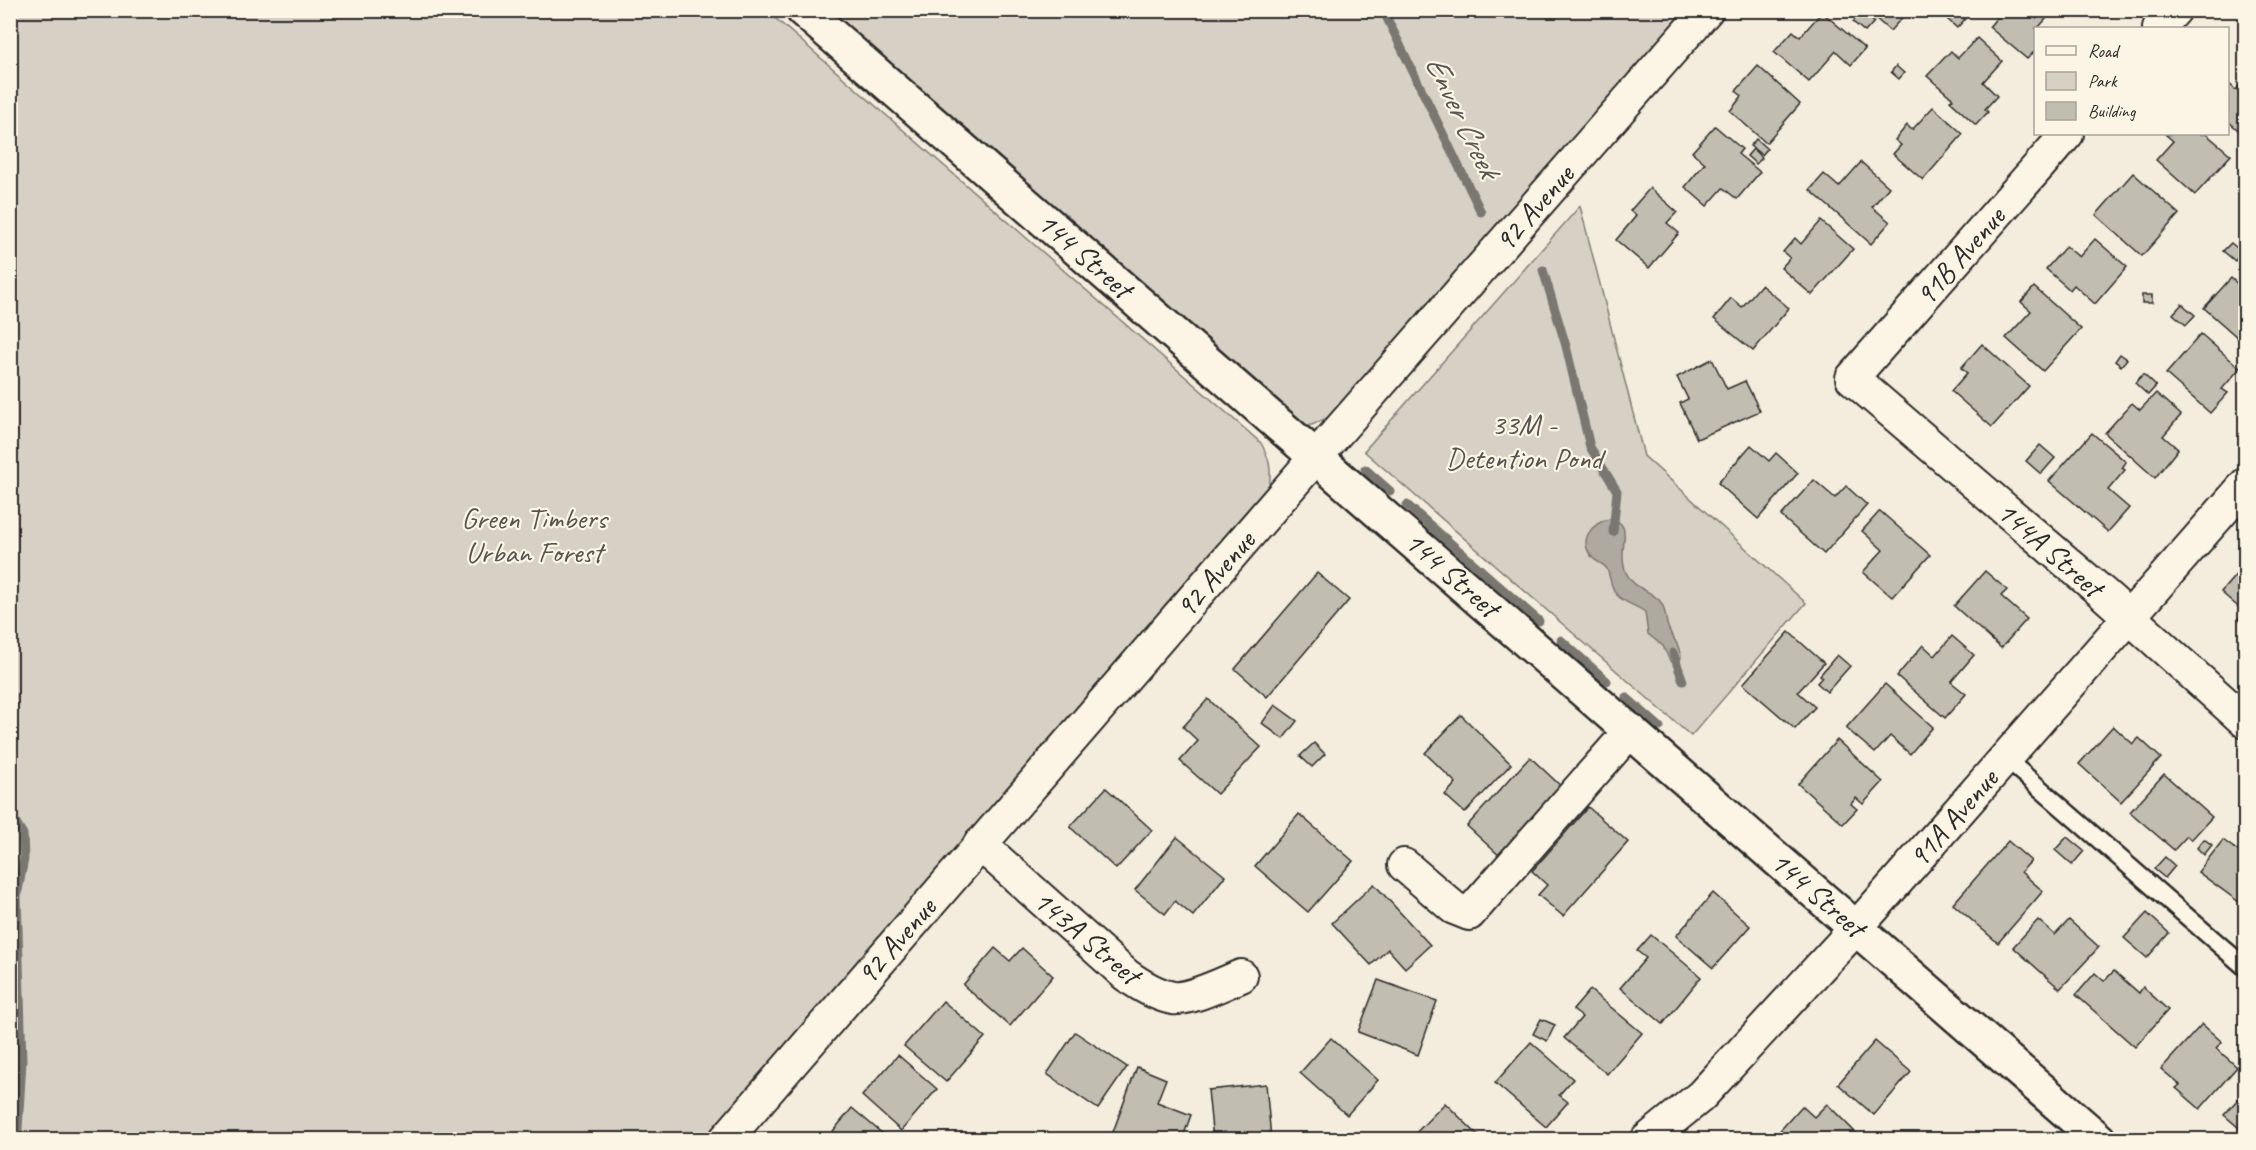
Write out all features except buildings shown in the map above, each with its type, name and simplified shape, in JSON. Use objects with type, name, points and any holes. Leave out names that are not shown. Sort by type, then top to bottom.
[{"type":"main road","name":"144 Street","points":[[803,10],[2099,1140]]},
{"type":"street","name":"92 Avenue","points":[[725,1140],[1317,456],[1707,10]]},
{"type":"street","points":[[2160,27],[2175,10]]},
{"type":"street","name":"91B Avenue","points":[[1852,378],[2066,135]]},
{"type":"street","name":"144A Street","points":[[1852,378],[2246,722]]},
{"type":"street","name":"91A Avenue","points":[[1647,1140],[1701,1096],[1857,927],[2246,484]]},
{"type":"street","points":[[1404,865],[1454,908],[1469,914],[1631,730]]},
{"type":"street","name":"143A Street","points":[[980,844],[1140,985],[1175,998],[1193,995],[1241,976]]},
{"type":"lane","points":[[2005,758],[2246,968]]},
{"type":"green space","name":"Green Timbers Urban Forest","points":[[10,11],[767,11],[1261,443],[1269,463],[1269,485],[704,1139],[11,1139]]},
{"type":"green space","points":[[818,11],[1689,11],[1331,416],[1312,425],[1300,425]]},
{"type":"green space","name":"33M - Detention Pond","points":[[1580,206],[1644,456],[1806,603],[1691,736],[1364,451]]},
{"type":"shaded area","points":[[1609,519],[1623,526],[1623,558],[1628,576],[1662,604],[1668,627],[1681,654],[1680,661],[1675,663],[1670,661],[1663,646],[1648,634],[1645,612],[1617,595],[1607,569],[1588,551],[1586,539],[1588,534],[1597,525]]},
{"type":"waterway","name":"Enver Creek","points":[[1383,10],[1481,212]]},
{"type":"waterway","name":"Enver Creek","points":[[1543,270],[1566,346],[1590,447],[1617,491],[1613,532]]},
{"type":"waterway","points":[[1365,469],[1390,491]]},
{"type":"waterway","points":[[1407,505],[1539,621]]},
{"type":"waterway","points":[[1561,640],[1607,681]]},
{"type":"waterway","name":"Enver Creek","points":[[1673,653],[1683,681]]},
{"type":"waterway","points":[[1626,697],[1660,727]]},
{"type":"waterway","points":[[10,813],[23,834],[24,859],[17,896],[22,1061],[18,1129],[20,1140]]}]
